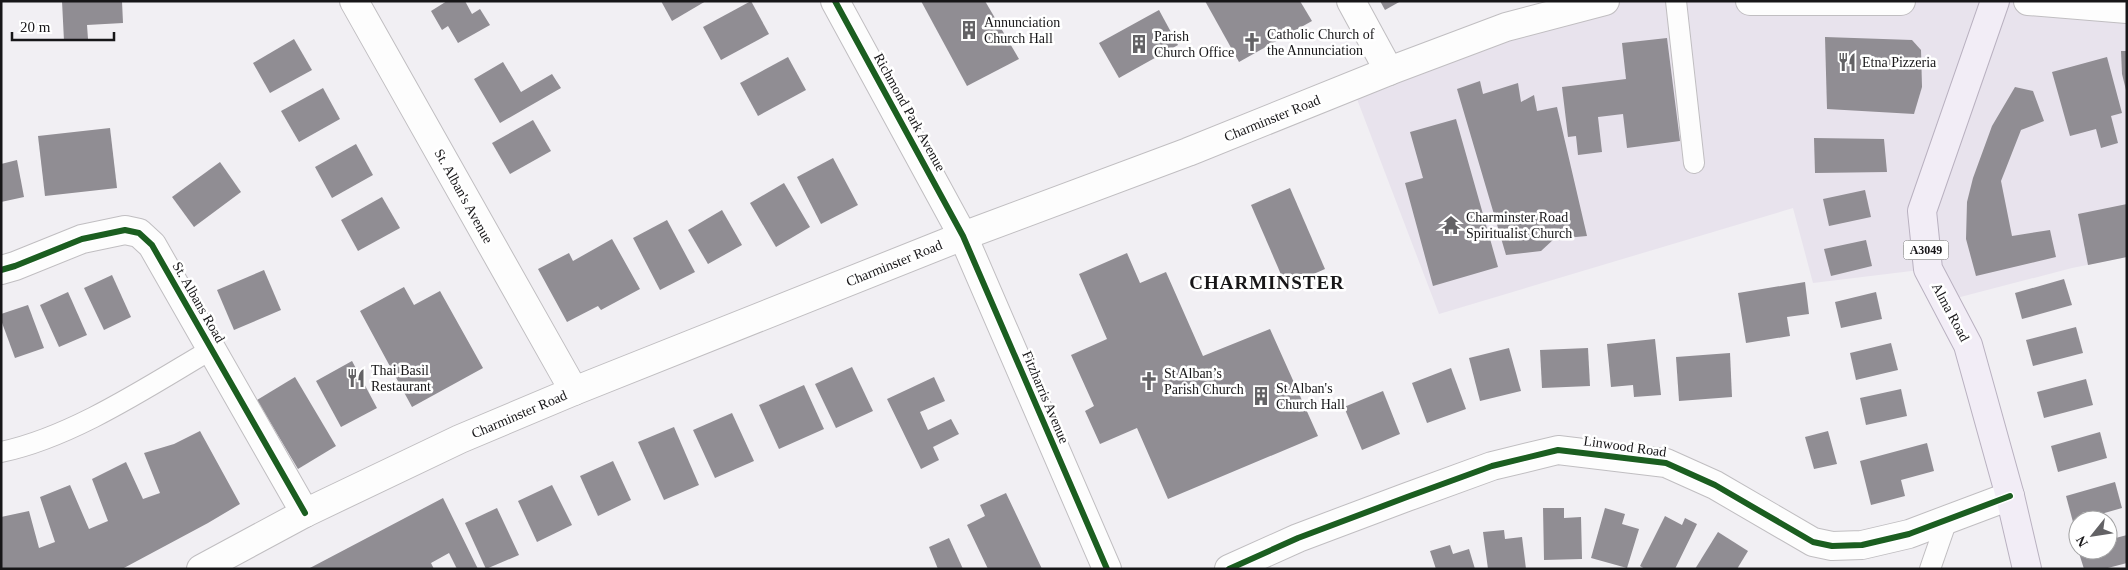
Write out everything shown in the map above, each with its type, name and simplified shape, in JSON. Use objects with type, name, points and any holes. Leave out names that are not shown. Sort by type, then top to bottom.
[{"type":"main road","name":"Alma Road","points":[[1995,1],[1922,211],[1928,269],[1968,345],[2010,496],[2027,569]]},
{"type":"street","name":"St. Alban's Avenue","points":[[354,1],[574,391]]},
{"type":"street","name":"Richmond Park Avenue","points":[[835,1],[962,236]]},
{"type":"street","points":[[1351,1],[1389,71]]},
{"type":"street","name":"Charminster Road","points":[[201,569],[305,513],[460,439],[574,391],[962,236],[1188,152],[1389,71],[1506,27],[1606,1]]},
{"type":"street","points":[[1750,1],[1900,1]]},
{"type":"street","points":[[2028,1],[2127,9]]},
{"type":"street","name":"St. Albans Road","points":[[1,270],[16,266],[82,239],[126,230],[140,233],[152,244],[305,513]]},
{"type":"street","name":"Fitzharris Avenue","points":[[962,236],[1107,569]]},
{"type":"street","name":"Linwood Road","points":[[1230,569],[1298,538],[1492,466],[1558,450],[1666,463],[1715,485],[1813,542],[1832,546],[1862,545],[1909,534],[2010,496]]},
{"type":"lane","points":[[1676,1],[1694,163]]},
{"type":"lane","points":[[1,452],[21,448],[104,411],[212,349]]},
{"type":"lane","points":[[1930,569],[1947,520]]},
{"type":"shaded area","points":[[1605,1],[2127,1],[2127,257],[2072,268],[1945,301],[1928,269],[1813,283],[1793,208],[1439,314],[1352,86]]},
{"type":"building","points":[[62,1],[122,1],[123,23],[87,25],[88,39],[64,41]]},
{"type":"building","points":[[447,1],[465,1],[472,14],[480,9],[490,25],[458,43],[448,26],[442,30],[431,11]]},
{"type":"building","points":[[661,1],[706,1],[672,21]]},
{"type":"building","points":[[751,1],[769,34],[721,60],[703,27]]},
{"type":"building","name":"Annunciation Church Hall","points":[[921,1],[985,1],[1019,59],[967,86]]},
{"type":"building","name":"Catholic Church of the Annunciation","points":[[1205,1],[1300,1],[1312,21],[1239,62]]},
{"type":"building","points":[[1380,1],[1401,1],[1385,10]]},
{"type":"building","name":"Parish Church Office","points":[[1159,10],[1178,45],[1119,78],[1099,43]]},
{"type":"building","points":[[1825,37],[1912,40],[1921,50],[1922,87],[1914,114],[1827,109]]},
{"type":"building","points":[[1667,38],[1680,141],[1627,148],[1623,114],[1598,117],[1602,152],[1578,155],[1576,136],[1568,137],[1562,87],[1626,79],[1622,43]]},
{"type":"building","points":[[294,39],[312,70],[270,93],[253,63]]},
{"type":"building","points":[[2121,51],[2127,51],[2126,90],[2122,74]]},
{"type":"building","points":[[788,57],[806,90],[758,116],[740,83]]},
{"type":"building","points":[[2107,57],[2122,113],[2111,116],[2118,143],[2101,148],[2096,129],[2070,136],[2052,72]]},
{"type":"building","points":[[503,62],[521,92],[552,74],[561,88],[500,123],[474,79]]},
{"type":"building","points":[[1480,81],[1483,94],[1518,83],[1521,102],[1534,95],[1537,111],[1557,107],[1587,236],[1554,239],[1541,251],[1506,255],[1457,89]]},
{"type":"building","points":[[2015,87],[2033,91],[2044,121],[2021,130],[2001,181],[2012,236],[2050,230],[2056,257],[1976,276],[1966,239],[1967,202],[1973,178],[1992,126]]},
{"type":"building","points":[[323,88],[340,119],[299,142],[281,111]]},
{"type":"building","name":"Charminster Road Spiritualist Church","points":[[1456,119],[1498,267],[1433,286],[1405,183],[1423,178],[1410,132]]},
{"type":"building","points":[[533,120],[551,151],[510,174],[492,143]]},
{"type":"building","points":[[110,128],[117,188],[45,196],[38,136]]},
{"type":"building","points":[[1814,138],[1884,139],[1887,172],[1815,173]]},
{"type":"building","points":[[356,144],[373,175],[332,198],[315,167]]},
{"type":"building","points":[[833,158],[858,205],[821,224],[797,177]]},
{"type":"building","points":[[17,160],[24,197],[1,202],[1,164]]},
{"type":"building","points":[[220,162],[241,192],[194,227],[172,197]]},
{"type":"building","points":[[784,183],[810,227],[776,247],[750,203]]},
{"type":"building","points":[[1290,188],[1325,269],[1286,286],[1251,205]]},
{"type":"building","points":[[1865,190],[1871,217],[1829,226],[1823,199]]},
{"type":"building","points":[[382,197],[400,228],[358,251],[341,220]]},
{"type":"building","points":[[2127,204],[2127,257],[2088,265],[2078,214]]},
{"type":"building","points":[[722,210],[742,245],[708,264],[688,230]]},
{"type":"building","points":[[667,220],[695,272],[660,290],[633,238]]},
{"type":"building","points":[[612,239],[640,289],[601,310],[598,306],[567,322],[538,269],[569,253],[573,261]]},
{"type":"building","points":[[1866,240],[1872,266],[1831,276],[1824,249]]},
{"type":"building","name":"St Alban’s Parish Church","points":[[1127,253],[1140,283],[1166,272],[1203,356],[1270,329],[1318,436],[1168,499],[1137,428],[1100,444],[1085,411],[1094,406],[1071,355],[1107,339],[1079,274]]},
{"type":"building","points":[[264,270],[281,310],[234,330],[217,290]]},
{"type":"building","points":[[112,275],[131,317],[104,330],[84,288]]},
{"type":"building","points":[[2064,279],[2072,305],[2022,319],[2015,293]]},
{"type":"building","points":[[1805,282],[1809,314],[1787,317],[1790,336],[1746,343],[1738,293]]},
{"type":"building","points":[[404,287],[414,305],[440,291],[483,368],[412,407],[360,311]]},
{"type":"building","points":[[68,292],[87,335],[59,347],[40,305]]},
{"type":"building","points":[[1876,292],[1882,319],[1841,328],[1835,302]]},
{"type":"building","points":[[28,305],[44,348],[15,358],[1,320],[1,314]]},
{"type":"building","points":[[2076,327],[2083,353],[2033,366],[2026,340]]},
{"type":"building","points":[[1655,339],[1661,395],[1634,397],[1633,385],[1611,387],[1607,344]]},
{"type":"building","points":[[1891,343],[1898,370],[1856,380],[1850,353]]},
{"type":"building","points":[[1509,348],[1521,391],[1480,401],[1469,358]]},
{"type":"building","points":[[1588,348],[1590,386],[1542,388],[1540,350]]},
{"type":"building","points":[[1730,353],[1732,397],[1679,401],[1676,357]]},
{"type":"building","points":[[352,361],[377,408],[341,427],[316,381]]},
{"type":"building","points":[[852,367],[873,411],[836,428],[815,384]]},
{"type":"building","points":[[1451,368],[1466,409],[1427,423],[1412,383]]},
{"type":"building","points":[[295,377],[336,446],[298,469],[257,400]]},
{"type":"building","points":[[934,377],[945,401],[920,412],[928,430],[951,419],[959,434],[933,447],[939,460],[921,469],[887,399]]},
{"type":"building","points":[[2086,379],[2093,405],[2044,418],[2037,392]]},
{"type":"building","points":[[804,385],[824,429],[779,449],[759,405]]},
{"type":"building","points":[[1901,389],[1907,416],[1866,425],[1860,398]]},
{"type":"building","points":[[1383,391],[1400,434],[1362,450],[1344,407]]},
{"type":"building","points":[[732,413],[754,461],[715,478],[693,430]]},
{"type":"building","points":[[674,427],[699,485],[664,500],[638,442]]},
{"type":"building","points":[[200,431],[240,504],[122,569],[1,569],[1,517],[29,511],[39,548],[55,542],[40,497],[70,485],[89,529],[108,521],[92,479],[126,462],[143,499],[160,493],[144,453],[174,444]]},
{"type":"building","points":[[1828,431],[1837,464],[1814,469],[1805,437]]},
{"type":"building","points":[[2100,432],[2107,458],[2058,472],[2051,446]]},
{"type":"building","points":[[1927,443],[1934,471],[1901,480],[1905,496],[1871,505],[1860,461]]},
{"type":"building","points":[[613,461],[631,500],[598,516],[580,476]]},
{"type":"building","points":[[2115,482],[2122,508],[2115,510],[2070,510],[2066,496]]},
{"type":"building","points":[[552,485],[572,525],[537,542],[518,501]]},
{"type":"building","points":[[1006,493],[1042,569],[988,569],[967,525],[985,516],[980,505]]},
{"type":"building","points":[[443,498],[478,569],[457,569],[449,553],[431,563],[434,569],[308,569]]},
{"type":"building","points":[[497,508],[519,555],[486,569],[465,523]]},
{"type":"building","points":[[1543,508],[1564,508],[1564,518],[1581,517],[1582,559],[1544,560]]},
{"type":"building","points":[[1605,508],[1625,514],[1622,524],[1639,529],[1627,568],[1591,558]]},
{"type":"building","points":[[1665,516],[1682,525],[1685,518],[1697,524],[1675,569],[1645,569],[1640,566]]},
{"type":"building","points":[[1504,530],[1505,539],[1522,537],[1526,569],[1488,569],[1483,532]]},
{"type":"building","points":[[1718,532],[1748,551],[1737,569],[1695,569]]},
{"type":"building","points":[[2127,535],[2127,563],[2104,569],[2084,569],[2081,560],[2118,560],[2118,537]]},
{"type":"building","points":[[949,538],[963,569],[938,569],[929,547]]},
{"type":"building","points":[[1450,545],[1453,554],[1469,549],[1475,569],[1436,569],[1430,551]]},
{"type":"cycle path","points":[[835,1],[963,236],[1107,569]]},
{"type":"cycle path","points":[[1,270],[82,239],[125,230],[139,233],[152,245],[305,513]]},
{"type":"cycle path","points":[[1229,569],[1298,538],[1492,466],[1558,450],[1666,463],[1715,485],[1813,542],[1832,546],[1862,545],[1909,534],[2010,496]]},
{"type":"place","name":"Annunciation Church Hall","points":[[969,30]]},
{"type":"place","name":"Catholic Church of the Annunciation","points":[[1252,42]]},
{"type":"place","name":"Parish Church Office","points":[[1139,44]]},
{"type":"place","name":"Etna Pizzeria","points":[[1847,62]]},
{"type":"place","name":"Charminster Road Spiritualist Church","points":[[1451,225]]},
{"type":"place","name":"Thai Basil Restaurant","points":[[356,378]]},
{"type":"place","name":"St Alban’s Parish Church","points":[[1149,381]]},
{"type":"place","name":"St Alban's Church Hall","points":[[1261,396]]},
{"type":"district","name":"CHARMINSTER","points":[[1267,282]]}]
